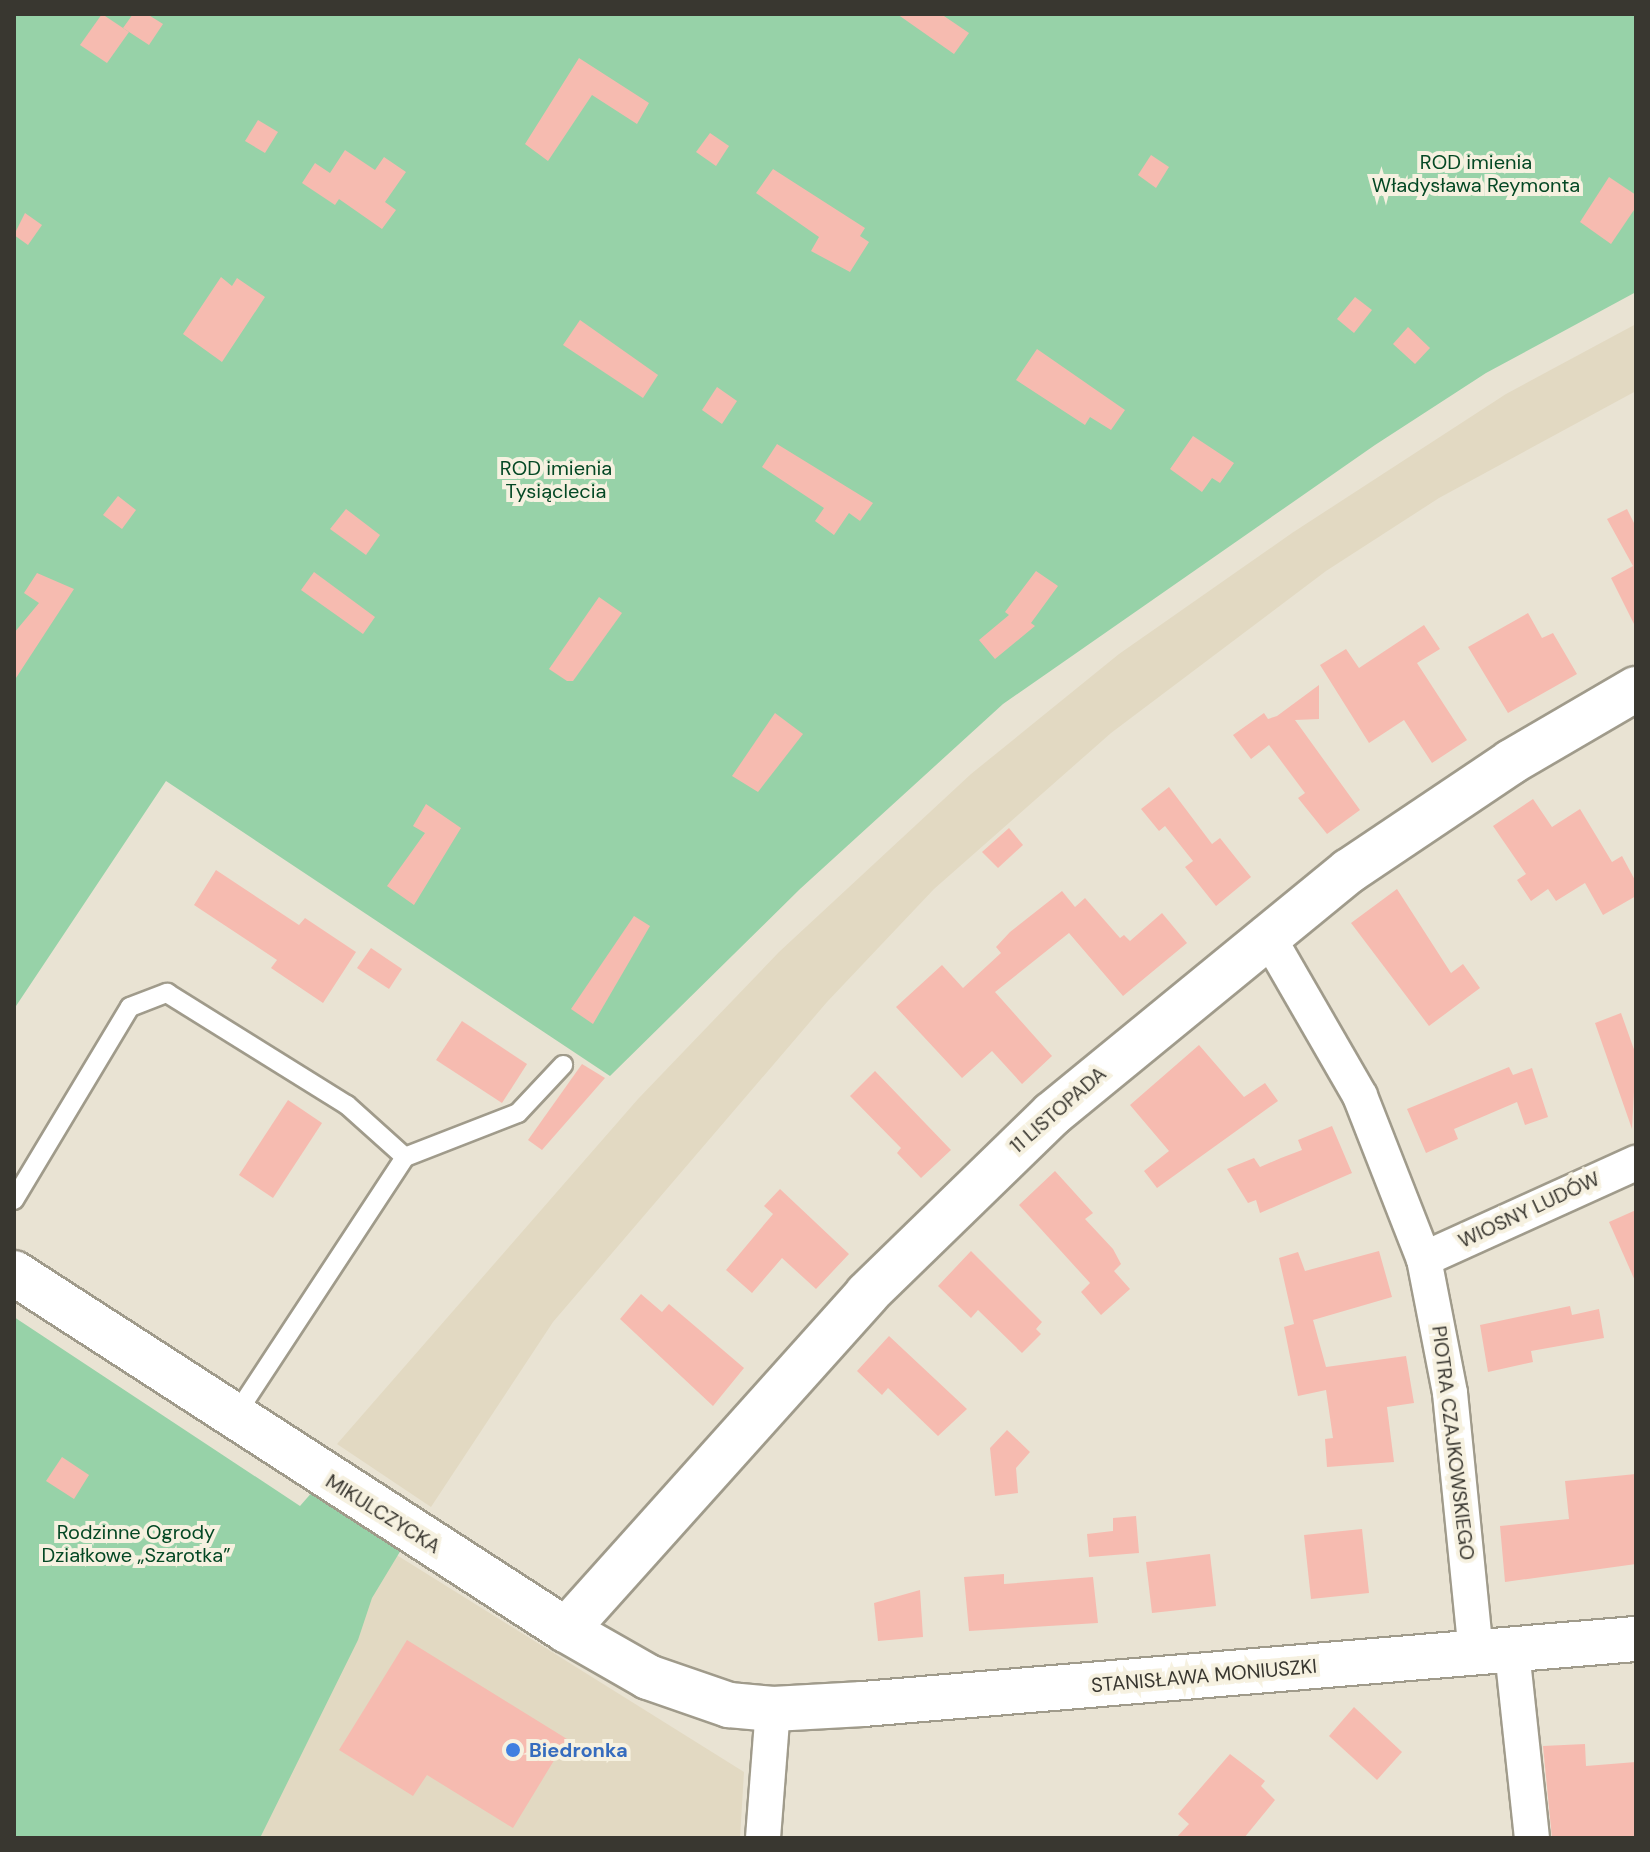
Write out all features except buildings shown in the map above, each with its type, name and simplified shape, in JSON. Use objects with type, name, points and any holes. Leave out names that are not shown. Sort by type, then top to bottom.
[{"type":"street","name":"11 LISTOPADA","points":[[566,1630],[934,1224],[1052,1114],[1266,933],[1433,813],[1636,689]]},
{"type":"street","name":"PIOTRA CZAJKOWSKIEGO","points":[[1266,933],[1360,1096],[1424,1259],[1494,1653],[1532,1838]]},
{"type":"street","name":"WIOSNY LUDÓW","points":[[1424,1259],[1636,1163]]},
{"type":"street","name":"MIKULCZYCKA","points":[[14,1273],[566,1630],[648,1677],[694,1695],[773,1709]]},
{"type":"street","name":"STANISŁAWA MONIUSZKI","points":[[773,1709],[1494,1653],[1636,1639]]},
{"type":"street","points":[[763,1838],[773,1709]]},
{"type":"lane","points":[[14,1200],[130,1007],[167,993],[347,1105],[405,1157]]},
{"type":"lane","points":[[234,1418],[405,1157],[518,1113],[563,1065]]},
{"type":"shaded area","points":[[1636,324],[1636,391],[1439,498],[1326,571],[1111,733],[934,889],[827,1002],[553,1322],[431,1507],[337,1444],[638,1099],[779,952],[971,774],[1119,654],[1292,533],[1506,394]]},
{"type":"shaded area","points":[[387,1549],[744,1772],[740,1838],[223,1838]]},
{"type":"green space","name":"ROD imienia Tysiąclecia","points":[[14,14],[1636,14],[1636,292],[1486,373],[1375,445],[1003,704],[800,889],[610,1076],[166,781],[14,1009]]},
{"type":"green space","name":"Rodzinne Ogrody Działkowe „Szarotka”","points":[[14,1317],[300,1506],[314,1490],[401,1550],[372,1598],[358,1640],[260,1838],[14,1838]]},
{"type":"place","name":"Biedronka","points":[[513,1750]]},
{"type":"park label","name":"ROD imienia Władysława Reymonta","points":[[1476,174]]}]
